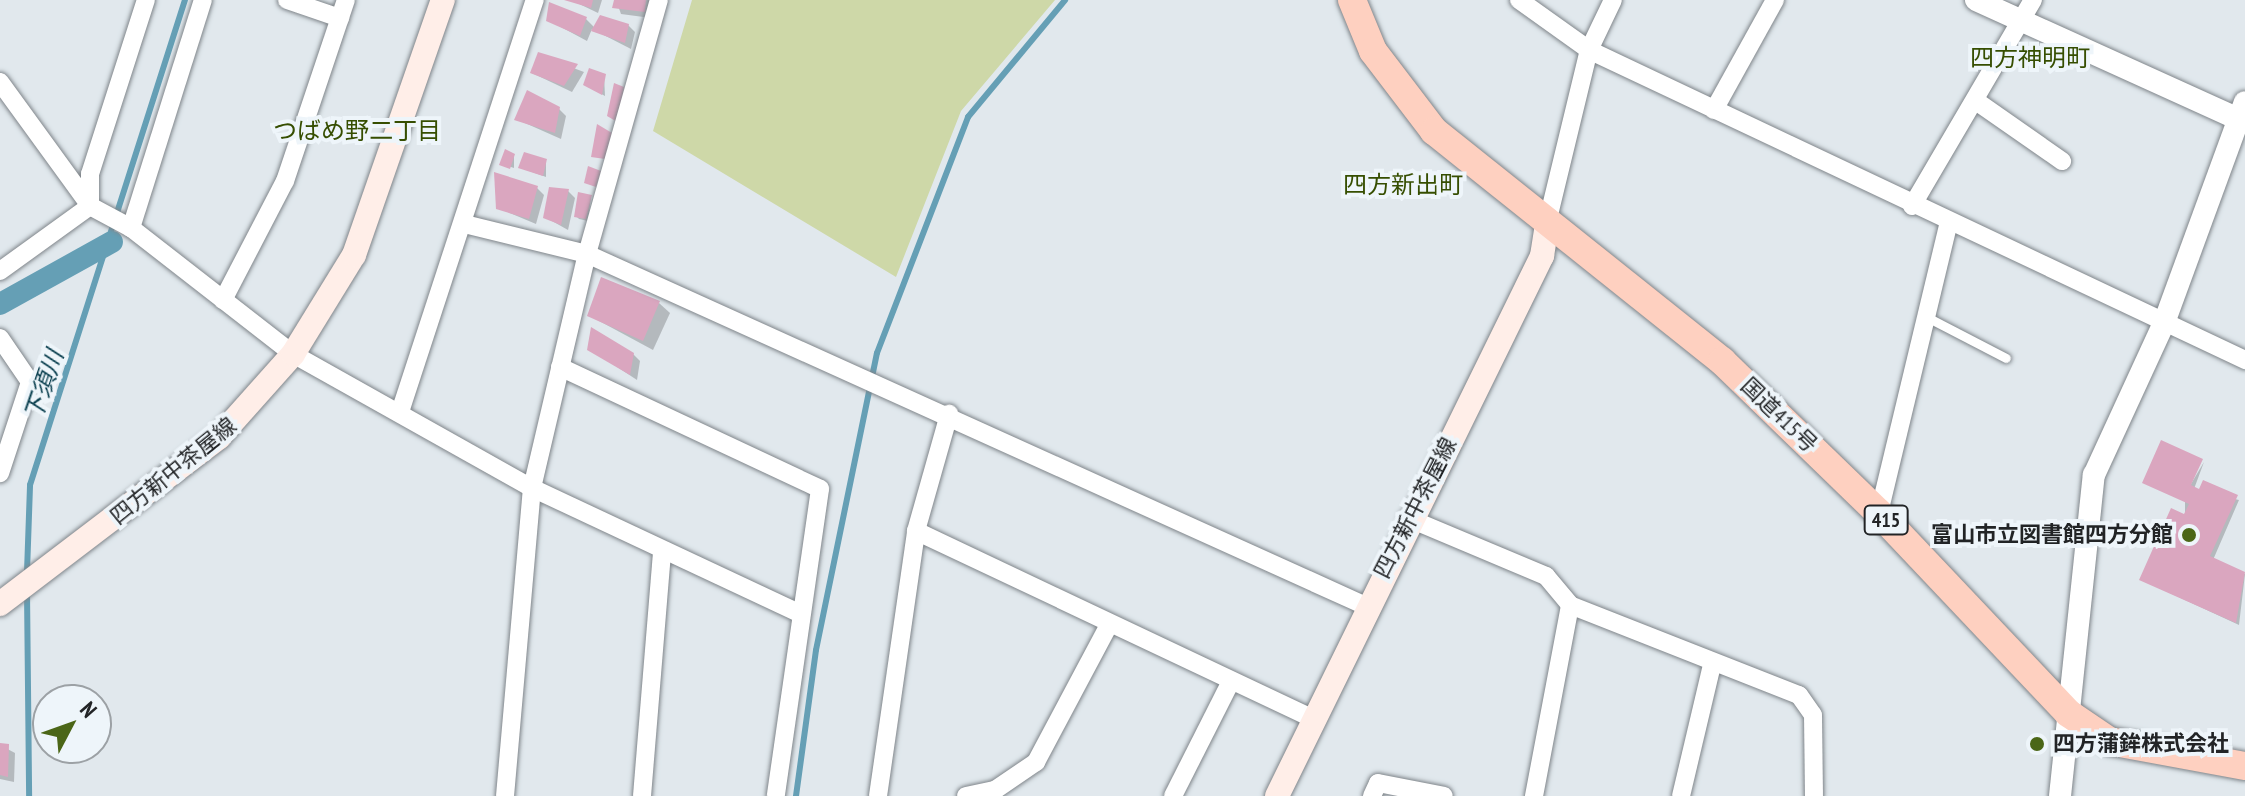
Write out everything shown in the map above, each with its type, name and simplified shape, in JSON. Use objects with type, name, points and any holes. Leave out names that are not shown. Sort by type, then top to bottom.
[{"type":"highway","name":"国道415号","points":[[1352,0],[1373,51],[1408,102],[1722,361],[1879,513],[2068,713],[2109,741],[2245,766]]},
{"type":"main road","name":"四方新中茶屋線","points":[[0,604],[219,437],[293,354],[354,255],[443,0]]},
{"type":"main road","name":"四方新中茶屋線","points":[[1277,796],[1408,518],[1542,256],[1548,219]]},
{"type":"street","points":[[90,206],[90,174],[146,0]]},
{"type":"street","points":[[131,228],[203,0]]},
{"type":"street","points":[[287,0],[340,18]]},
{"type":"street","points":[[223,300],[285,181],[346,0]]},
{"type":"street","points":[[400,412],[535,0]]},
{"type":"street","points":[[505,796],[532,488],[587,254],[659,0]]},
{"type":"street","points":[[1519,0],[1589,50],[1912,206],[2245,360]]},
{"type":"street","points":[[1548,219],[1589,50],[1613,0]]},
{"type":"street","points":[[1714,110],[1775,0]]},
{"type":"street","points":[[1976,0],[2023,24],[2243,115],[2164,323],[2094,475],[2060,796]]},
{"type":"street","points":[[1912,206],[2023,24],[2033,0]]},
{"type":"street","points":[[0,82],[90,206],[131,228],[293,354],[532,488],[662,552],[797,612]]},
{"type":"street","points":[[1976,101],[2062,161]]},
{"type":"street","points":[[0,271],[90,206]]},
{"type":"street","points":[[1879,513],[1922,315],[1949,221]]},
{"type":"street","points":[[464,224],[587,254],[949,414],[1366,606]]},
{"type":"street","points":[[0,338],[30,382],[0,473]]},
{"type":"street","points":[[560,367],[820,489],[797,612],[776,796]]},
{"type":"street","points":[[878,796],[916,531],[949,414]]},
{"type":"street","points":[[1408,518],[1546,576],[1570,605],[1808,704],[1814,796]]},
{"type":"street","points":[[916,531],[1313,719]]},
{"type":"street","points":[[642,796],[662,552]]},
{"type":"street","points":[[1534,796],[1570,605]]},
{"type":"street","points":[[966,796],[995,790],[1036,762],[1110,623]]},
{"type":"street","points":[[1681,796],[1712,665]]},
{"type":"street","points":[[1173,796],[1231,681]]},
{"type":"street","points":[[1372,796],[1378,783],[1444,796]]},
{"type":"lane","points":[[1922,315],[2006,358]]},
{"type":"green space","points":[[692,0],[1055,0],[961,111],[896,277],[653,131]]},
{"type":"building","points":[[564,0],[593,0],[591,8]]},
{"type":"building","points":[[614,0],[646,0],[645,12],[612,8]]},
{"type":"building","points":[[549,2],[587,17],[580,36],[546,21]]},
{"type":"building","points":[[600,15],[629,24],[625,43],[591,31]]},
{"type":"building","points":[[538,52],[578,64],[564,86],[530,73]]},
{"type":"building","points":[[589,68],[606,74],[602,95],[583,85]]},
{"type":"building","points":[[614,83],[624,87],[619,123],[607,116]]},
{"type":"building","points":[[527,90],[560,107],[555,133],[514,120]]},
{"type":"building","points":[[597,124],[612,133],[605,159],[591,157]]},
{"type":"building","points":[[505,149],[515,154],[510,169],[499,165]]},
{"type":"building","points":[[524,152],[547,159],[543,176],[518,168]]},
{"type":"building","points":[[588,166],[601,171],[596,187],[584,183]]},
{"type":"building","points":[[494,172],[538,186],[529,219],[496,209]]},
{"type":"building","points":[[549,187],[569,189],[561,225],[543,218]]},
{"type":"building","points":[[578,192],[592,195],[586,219],[574,217]]},
{"type":"building","points":[[601,277],[660,301],[643,341],[587,316]]},
{"type":"building","points":[[591,327],[634,353],[630,375],[587,350]]},
{"type":"building","name":"富山市立図書館四方分館","points":[[2161,440],[2203,459],[2191,485],[2199,489],[2203,480],[2238,495],[2210,556],[2245,572],[2236,623],[2139,580],[2171,508],[2184,514],[2189,504],[2142,483]]},
{"type":"building","points":[[0,743],[9,744],[8,777],[0,775]]},
{"type":"waterway","name":"下須川","points":[[27,572],[30,485],[185,0]]},
{"type":"waterway","points":[[796,796],[816,650],[877,353],[968,117],[1065,0]]},
{"type":"waterway","points":[[0,304],[112,242]]},
{"type":"waterway","name":"下須川","points":[[27,592],[29,796]]},
{"type":"place","name":"富山市立図書館四方分館","points":[[2189,535]]},
{"type":"place","name":"四方蒲鉾株式会社","points":[[2037,744]]},
{"type":"district","name":"四方神明町","points":[[2030,58]]},
{"type":"district","name":"つばめ野二丁目","points":[[357,131]]},
{"type":"district","name":"四方新出町","points":[[1403,185]]}]
